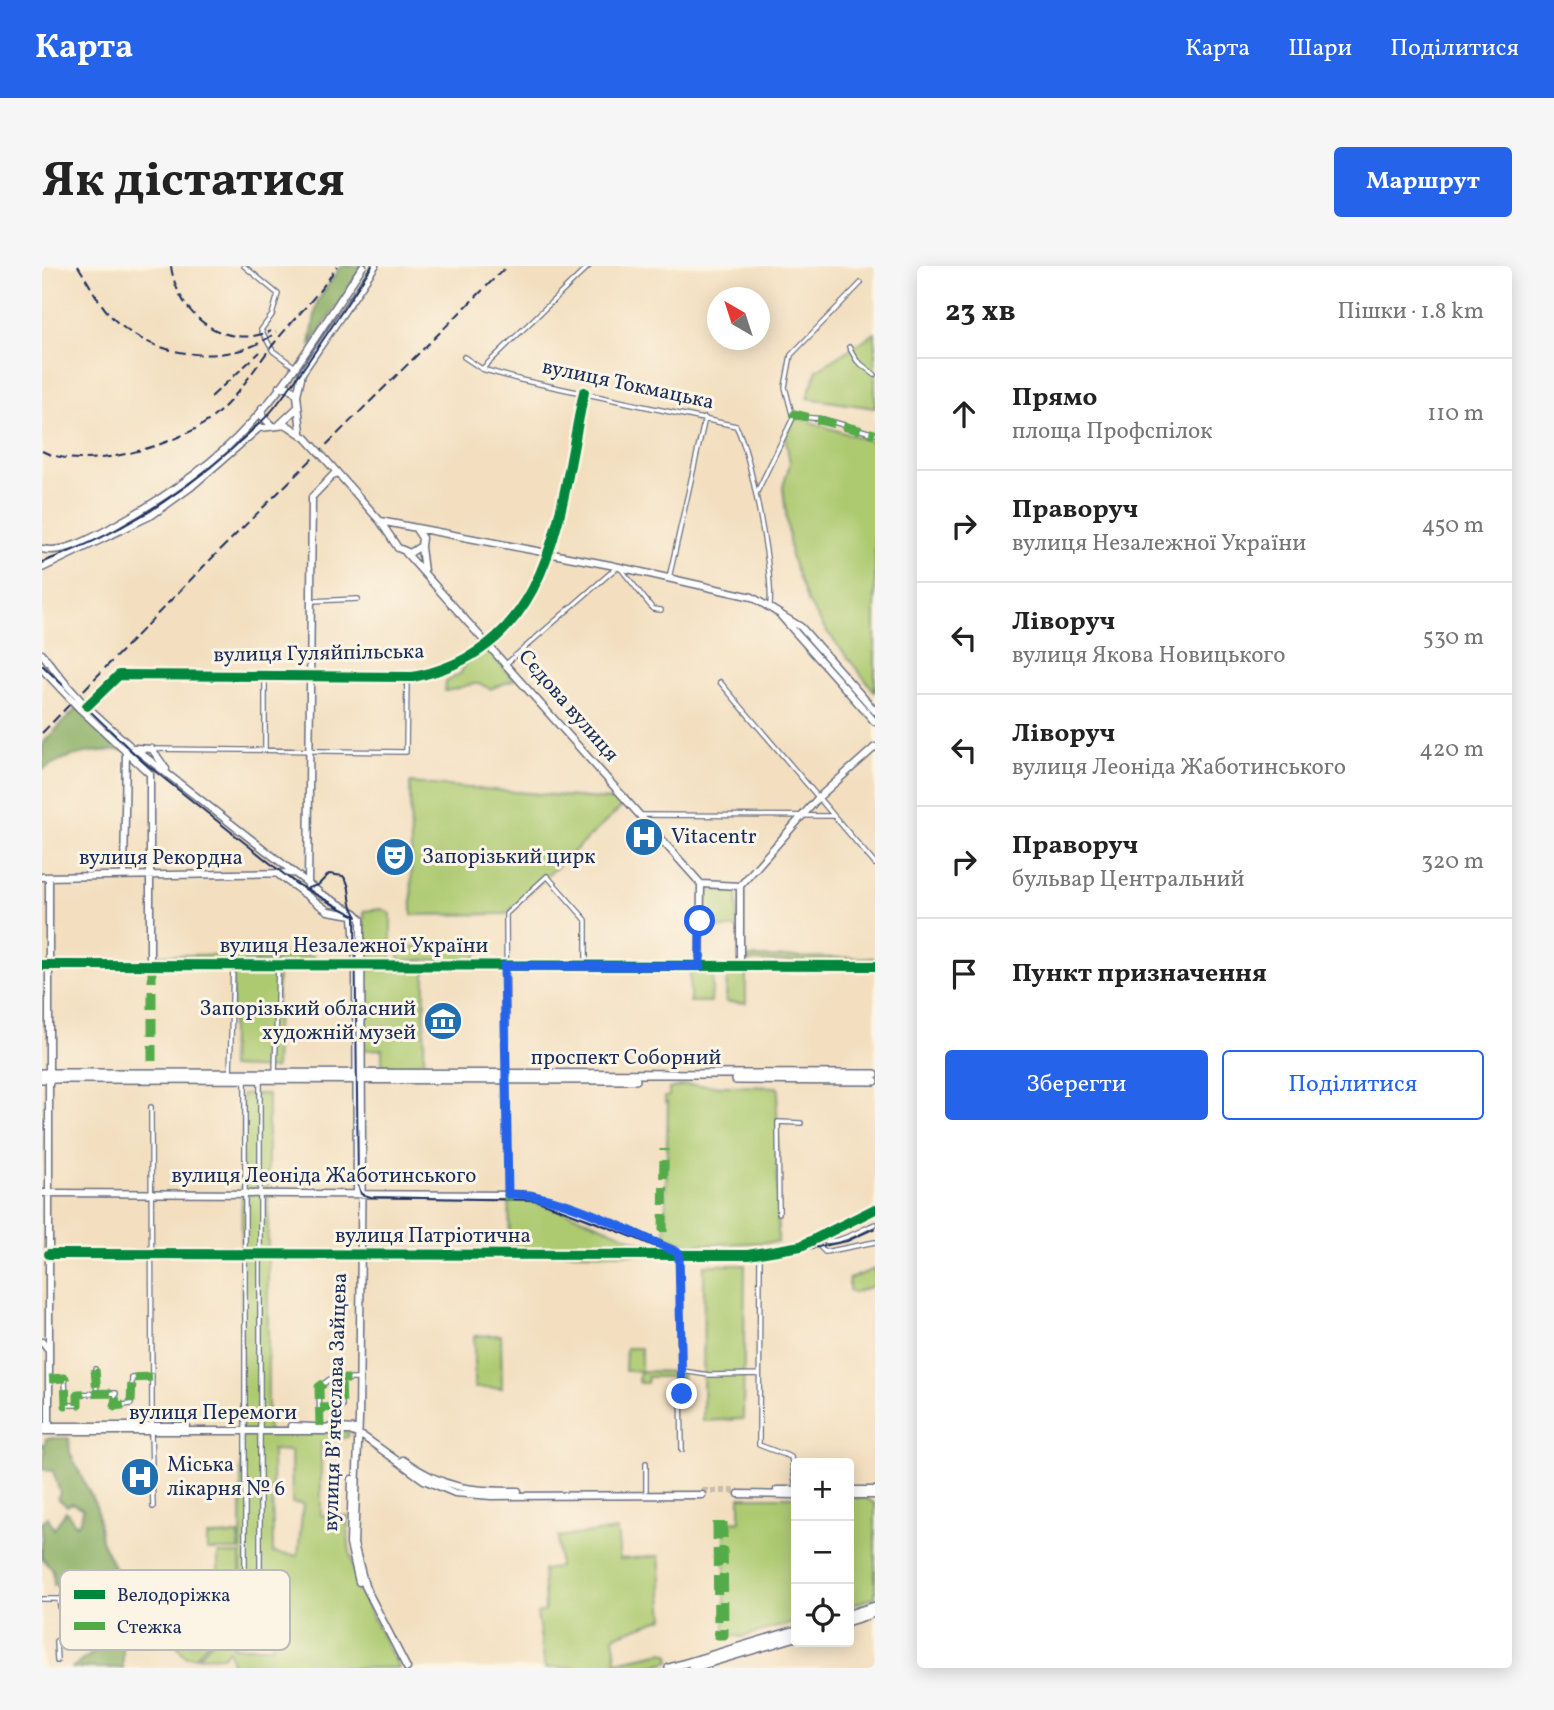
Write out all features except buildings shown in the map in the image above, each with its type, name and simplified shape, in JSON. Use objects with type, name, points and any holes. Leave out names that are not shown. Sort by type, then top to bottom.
[{"type":"main road","points":[[42,549],[66,548],[147,508],[223,450],[250,425],[295,367],[363,266]]},
{"type":"main road","points":[[304,435],[297,395],[302,373],[375,266]]},
{"type":"main road","points":[[279,387],[289,387],[297,395]]},
{"type":"main road","points":[[280,424],[298,407]]},
{"type":"main road","points":[[261,408],[262,416],[271,425]]},
{"type":"main road","points":[[42,568],[152,515],[191,487],[253,432],[280,424],[304,435],[406,553],[414,552],[421,544],[439,534]]},
{"type":"main road","points":[[308,886],[312,497],[336,471]]},
{"type":"main road","points":[[380,521],[735,591],[770,605],[801,627],[875,711]]},
{"type":"main road","points":[[396,544],[400,531],[413,528],[421,534],[425,573]]},
{"type":"main road","name":"Сєдова вулиця","points":[[406,553],[507,663],[701,884]]},
{"type":"main road","points":[[770,605],[875,722]]},
{"type":"main road","points":[[42,654],[63,687]]},
{"type":"main road","points":[[42,669],[130,747],[169,773],[308,886],[354,914]]},
{"type":"main road","points":[[130,747],[152,748],[169,773]]},
{"type":"main road","points":[[124,875],[130,747]]},
{"type":"main road","points":[[130,747],[150,774],[150,964]]},
{"type":"main road","points":[[740,965],[740,886],[819,797],[875,747]]},
{"type":"main road","name":"вулиця Рекордна","points":[[45,877],[294,873]]},
{"type":"main road","points":[[279,875],[328,911],[347,911],[354,914]]},
{"type":"main road","points":[[45,877],[45,1193],[49,1254],[49,1379],[45,1428]]},
{"type":"main road","points":[[700,966],[701,884],[740,886]]},
{"type":"main road","name":"вулиця Вʼячеслава Зайцева","points":[[354,914],[361,919],[358,1378],[351,1559],[361,1586],[405,1668]]},
{"type":"main road","name":"вулиця Вʼячеслава Зайцева","points":[[354,914],[359,964]]},
{"type":"main road","name":"вулиця Незалежної України","points":[[46,965],[875,966]]},
{"type":"main road","name":"проспект Соборний","points":[[782,1078],[875,1074]]},
{"type":"main road","name":"проспект Соборний","points":[[46,1076],[782,1078],[875,1081]]},
{"type":"main road","name":"вулиця Леоніда Жаботинського","points":[[45,1193],[359,1192],[530,1195],[557,1202],[679,1253]]},
{"type":"main road","points":[[816,1240],[875,1209]]},
{"type":"main road","name":"вулиця Патріотична","points":[[679,1253],[760,1254],[816,1240]]},
{"type":"main road","name":"вулиця Вʼячеслава Зайцева","points":[[357,1431],[359,1255]]},
{"type":"main road","points":[[42,1342],[49,1351]]},
{"type":"main road","name":"вулиця Перемоги","points":[[45,1428],[320,1426],[357,1431]]},
{"type":"main road","name":"вулиця Перемоги","points":[[253,1427],[357,1431]]},
{"type":"main road","points":[[357,1431],[424,1480],[456,1490],[491,1496],[702,1493],[456,1490]]},
{"type":"main road","points":[[739,1492],[791,1493]]},
{"type":"main road","points":[[854,1493],[875,1493]]},
{"type":"main road","points":[[854,1612],[875,1606]]},
{"type":"main road","points":[[854,1619],[875,1613]]},
{"type":"main road","points":[[755,1646],[791,1632]]},
{"type":"main road","points":[[668,1668],[791,1638]]},
{"type":"main road","points":[[692,1668],[741,1650]]},
{"type":"street","points":[[244,266],[278,294],[272,315],[261,330],[273,351],[295,367]]},
{"type":"street","points":[[482,369],[589,266]]},
{"type":"street","points":[[793,418],[785,387],[791,355],[861,283]]},
{"type":"street","points":[[849,347],[857,360],[875,375]]},
{"type":"street","name":"вулиця Токмацька","points":[[464,357],[482,369],[736,426],[755,496]]},
{"type":"street","name":"вулиця Гуляйпільська","points":[[83,706],[119,675],[407,677],[443,671],[489,643],[509,626],[533,591],[549,554],[584,392]]},
{"type":"street","points":[[770,605],[769,569],[755,496],[795,414],[875,434]]},
{"type":"street","points":[[669,578],[705,418]]},
{"type":"street","points":[[507,663],[619,567],[653,609],[661,610]]},
{"type":"street","points":[[310,601],[358,599]]},
{"type":"street","points":[[265,676],[265,750]]},
{"type":"street","points":[[152,748],[406,752],[407,677]]},
{"type":"street","points":[[720,682],[875,864]]},
{"type":"street","points":[[640,815],[804,814],[836,817]]},
{"type":"street","points":[[508,1194],[504,966],[506,914],[547,876],[586,920],[586,967]]},
{"type":"street","points":[[230,1076],[233,964]]},
{"type":"street","points":[[275,1076],[278,964]]},
{"type":"street","points":[[245,1076],[247,1254],[259,1570]]},
{"type":"street","points":[[246,1570],[262,1254],[260,1076]]},
{"type":"street","points":[[151,1107],[153,1507]]},
{"type":"street","points":[[779,1213],[778,1122],[801,1123]]},
{"type":"street","points":[[816,1240],[823,1242],[842,1238],[875,1224]]},
{"type":"street","name":"вулиця Патріотична","points":[[816,1240],[825,1252],[875,1242]]},
{"type":"street","name":"вулиця Патріотична","points":[[49,1254],[152,1255],[180,1252],[659,1256],[679,1253]]},
{"type":"street","points":[[679,1253],[682,1450]]},
{"type":"street","points":[[760,1254],[759,1445],[791,1458]]},
{"type":"street","points":[[95,1369],[97,1393]]},
{"type":"street","points":[[682,1371],[709,1376],[759,1374]]},
{"type":"street","points":[[65,1394],[116,1393],[116,1406],[131,1404],[132,1378],[152,1377]]},
{"type":"street","points":[[49,1379],[65,1378],[66,1405],[78,1405],[78,1394]]},
{"type":"street","points":[[320,1426],[320,1387],[330,1378],[358,1378]]},
{"type":"street","points":[[320,1408],[342,1407],[341,1378]]},
{"type":"street","points":[[646,1462],[646,1491]]},
{"type":"street","points":[[42,1599],[59,1599],[60,1606]]},
{"type":"street","points":[[57,1661],[56,1641],[60,1640]]},
{"type":"green space","points":[[341,266],[363,266],[310,346],[317,302]]},
{"type":"green space","points":[[875,333],[875,408],[807,398],[817,370]]},
{"type":"green space","points":[[795,417],[870,441],[875,453],[875,692],[825,629],[808,602],[791,557],[783,487],[790,463],[785,435]]},
{"type":"green space","points":[[487,648],[514,680],[490,689],[473,684],[445,691],[446,682],[461,673],[467,660]]},
{"type":"green space","points":[[78,707],[126,750],[82,754],[42,770],[42,744]]},
{"type":"green space","points":[[410,783],[623,801],[625,804],[506,914],[412,915]]},
{"type":"green space","points":[[705,890],[737,890],[737,928],[705,928]]},
{"type":"green space","points":[[382,909],[391,914],[391,959],[364,958],[364,911]]},
{"type":"green space","points":[[482,943],[474,960],[399,960],[399,948]]},
{"type":"green space","points":[[225,948],[279,948],[279,956],[314,956],[314,963],[153,962],[153,955],[225,955]]},
{"type":"green space","points":[[746,957],[875,958],[875,962],[748,961]]},
{"type":"green space","points":[[233,964],[278,964],[275,1069],[230,1067]]},
{"type":"green space","points":[[364,969],[425,969],[424,1068],[382,1066],[382,1049],[364,1050]]},
{"type":"green space","points":[[690,972],[713,973],[711,1002],[690,1002]]},
{"type":"green space","points":[[727,973],[746,973],[746,1003],[726,1002]]},
{"type":"green space","points":[[685,1085],[777,1087],[779,1090],[778,1242],[692,1245],[665,1237],[668,1103],[665,1102],[665,1097],[669,1096],[669,1089]]},
{"type":"green space","points":[[242,1094],[268,1094],[268,1432],[349,1432],[348,1437],[321,1442],[321,1515],[348,1516],[351,1558],[362,1595],[399,1668],[233,1668],[229,1650],[290,1650],[290,1570],[241,1570]],"holes":[[[272,1450],[291,1451],[292,1503],[303,1504],[298,1556],[273,1553]]]},
{"type":"green space","points":[[509,1199],[528,1201],[582,1218],[651,1246],[651,1254],[510,1252]]},
{"type":"green space","points":[[704,1265],[745,1265],[743,1419],[703,1421]]},
{"type":"green space","points":[[875,1269],[875,1285],[854,1293],[849,1290],[849,1279]]},
{"type":"green space","points":[[501,1335],[502,1388],[474,1388],[474,1336]]},
{"type":"green space","points":[[626,1348],[641,1348],[641,1371],[625,1371]]},
{"type":"green space","points":[[641,1371],[682,1372],[682,1383],[679,1383],[678,1377],[648,1377],[647,1383],[640,1383],[638,1379]]},
{"type":"green space","points":[[46,1438],[69,1438],[70,1453],[97,1508],[101,1540],[114,1570],[60,1570],[60,1583],[54,1585],[53,1570],[42,1558],[42,1522],[48,1517],[54,1529],[66,1511],[76,1525],[81,1520],[83,1509],[72,1503],[67,1506],[57,1498],[60,1493],[53,1471],[42,1469],[45,1451],[42,1444],[45,1444]]},
{"type":"green space","points":[[740,1497],[791,1497],[791,1623],[741,1637],[725,1634],[725,1522],[740,1521]]},
{"type":"green space","points":[[854,1498],[866,1498],[875,1504],[875,1597],[854,1604]]},
{"type":"green space","points":[[617,1530],[620,1559],[659,1556],[664,1618],[614,1636],[616,1662],[663,1652],[669,1655],[670,1661],[645,1668],[545,1668],[537,1613],[545,1611],[543,1570],[559,1567],[558,1537]]},
{"type":"green space","points":[[239,1535],[239,1550],[207,1550],[207,1536]]},
{"type":"green space","points":[[218,1554],[240,1554],[240,1570],[218,1570]]},
{"type":"green space","points":[[97,1650],[123,1650],[123,1668],[72,1668]]},
{"type":"green space","points":[[180,1650],[201,1650],[195,1657],[186,1657]]},
{"type":"green space","points":[[204,1650],[229,1650],[222,1656],[198,1657]]},
{"type":"tunnel","points":[[702,1491],[739,1491]]},
{"type":"tram line","points":[[42,562],[94,541],[143,515],[189,484],[233,448],[278,403],[372,266]]},
{"type":"tram line","points":[[42,665],[141,760],[295,883],[355,916],[358,1184],[361,1194],[371,1197],[537,1200],[693,1260],[769,1257],[847,1241],[875,1228]]},
{"type":"tram line","points":[[308,888],[318,885],[329,874],[343,876],[357,917]]},
{"type":"railway","points":[[78,266],[112,317],[135,335],[154,345],[174,351],[218,354],[259,343],[276,332]]},
{"type":"railway","points":[[171,266],[182,299],[205,324],[236,336],[253,336],[271,331]]},
{"type":"railway","points":[[42,451],[59,457],[101,458],[167,442],[202,425],[233,397],[276,341],[324,286],[337,266]]},
{"type":"railway","points":[[42,733],[203,567],[507,266]]},
{"type":"railway","points":[[211,397],[260,352]]},
{"type":"marked path","points":[[793,418],[795,414],[875,434]]},
{"type":"marked path","points":[[152,964],[152,1061]]},
{"type":"marked path","points":[[663,1232],[664,1149]]},
{"type":"marked path","points":[[508,1194],[508,1200]]},
{"type":"marked path","points":[[95,1369],[97,1393]]},
{"type":"marked path","points":[[49,1379],[65,1378],[66,1405],[78,1405],[78,1394],[116,1393],[115,1406],[131,1404],[132,1378],[152,1377]]},
{"type":"marked path","points":[[320,1426],[319,1387],[330,1379],[358,1379]]},
{"type":"marked path","points":[[320,1408],[342,1407],[341,1379]]},
{"type":"marked path","points":[[717,1522],[718,1635],[724,1635],[723,1522]]},
{"type":"cycle path","points":[[87,706],[119,675],[413,677],[460,661],[497,637],[523,605],[543,568],[557,526],[584,392]]},
{"type":"cycle path","points":[[42,965],[875,966]]},
{"type":"cycle path","points":[[49,1254],[748,1255],[801,1246],[875,1209]]},
{"type":"place","name":"Vitacentr","points":[[644,837]]},
{"type":"place","name":"Запорізький цирк","points":[[395,857]]},
{"type":"place","name":"Запорізький обласний художній музей","points":[[443,1021]]},
{"type":"place","name":"Мiська лiкарня № 6","points":[[140,1477]]},
{"type":"route","points":[[682,1394],[679,1253],[557,1202],[530,1195],[508,1194],[504,966],[700,966],[700,921]]}]
